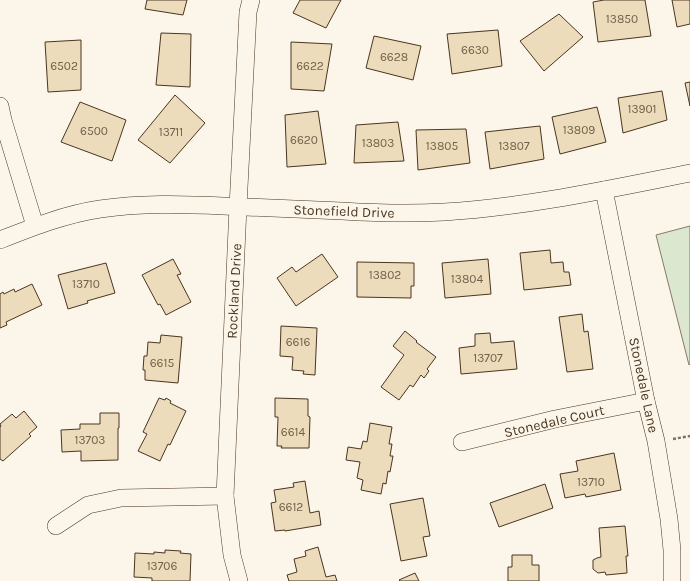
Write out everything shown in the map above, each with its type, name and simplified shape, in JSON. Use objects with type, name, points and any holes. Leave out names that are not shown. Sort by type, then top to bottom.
[{"type":"street","name":"Rockland Drive","points":[[239,581],[232,555],[225,496],[248,12],[251,0]]},
{"type":"street","points":[[0,106],[35,226]]},
{"type":"street","name":"Stonefield Drive","points":[[0,240],[35,226],[72,215],[98,209],[124,206],[166,204],[395,213],[444,212],[513,206],[604,190],[690,172]]},
{"type":"street","name":"Stonedale Lane","points":[[604,190],[646,401],[656,441],[669,519],[672,550],[672,581]]},
{"type":"street","name":"Stonedale Court","points":[[462,442],[555,419],[646,401]]},
{"type":"street","points":[[56,526],[88,505],[107,500],[121,498],[225,496]]},
{"type":"green space","points":[[690,226],[690,364],[689,365],[656,235]]},
{"type":"building","points":[[147,0],[187,0],[183,15],[145,9]]},
{"type":"building","points":[[300,0],[341,0],[326,28],[293,13]]},
{"type":"building","points":[[604,0],[645,0],[651,36],[598,42],[593,2]]},
{"type":"building","points":[[672,0],[690,0],[690,24],[677,27]]},
{"type":"building","points":[[559,14],[583,37],[544,71],[520,41]]},
{"type":"building","points":[[498,30],[502,66],[452,74],[447,34]]},
{"type":"building","points":[[161,33],[191,34],[190,87],[156,85]]},
{"type":"building","points":[[374,36],[421,46],[413,80],[366,68]]},
{"type":"building","points":[[81,40],[81,90],[48,92],[45,42]]},
{"type":"building","points":[[291,42],[332,44],[324,91],[291,89]]},
{"type":"building","points":[[690,82],[690,106],[685,83]]},
{"type":"building","points":[[662,91],[667,120],[623,133],[618,98]]},
{"type":"building","points":[[175,95],[205,123],[170,163],[138,140]]},
{"type":"building","points":[[80,102],[126,120],[112,161],[61,142]]},
{"type":"building","points":[[597,107],[606,142],[560,154],[552,117]]},
{"type":"building","points":[[318,111],[326,164],[287,167],[285,115]]},
{"type":"building","points":[[398,122],[404,161],[354,163],[356,125]]},
{"type":"building","points":[[540,126],[544,159],[490,169],[485,132]]},
{"type":"building","points":[[466,129],[470,163],[418,170],[416,130]]},
{"type":"building","points":[[550,250],[551,263],[563,262],[564,272],[569,272],[571,285],[524,290],[520,253]]},
{"type":"building","points":[[322,254],[338,277],[296,306],[277,278],[292,267],[296,272]]},
{"type":"building","points":[[173,259],[181,274],[177,275],[191,302],[166,315],[160,304],[158,305],[142,275]]},
{"type":"building","points":[[488,259],[491,294],[445,298],[442,263]]},
{"type":"building","points":[[357,262],[414,263],[414,286],[411,286],[411,298],[357,297]]},
{"type":"building","points":[[106,263],[115,293],[87,301],[88,303],[68,309],[58,275]]},
{"type":"building","points":[[32,284],[42,305],[6,322],[7,325],[0,328],[0,294],[3,292],[4,294],[14,289],[15,292]]},
{"type":"building","points":[[582,314],[584,332],[588,331],[593,369],[567,372],[559,317]]},
{"type":"building","points":[[281,326],[317,328],[315,375],[303,374],[304,371],[292,370],[293,357],[280,356]]},
{"type":"building","points":[[405,331],[417,341],[416,342],[436,357],[427,369],[429,371],[424,378],[421,375],[413,387],[410,385],[399,400],[381,387],[404,355],[393,346]]},
{"type":"building","points":[[490,333],[491,343],[514,341],[517,369],[461,374],[459,348],[475,346],[475,334]]},
{"type":"building","points":[[161,335],[182,337],[178,383],[145,380],[145,370],[143,370],[144,356],[147,356],[148,342],[160,343]]},
{"type":"building","points":[[159,398],[165,400],[166,398],[171,401],[170,403],[186,411],[170,445],[168,444],[160,461],[138,451],[147,434],[143,432]]},
{"type":"building","points":[[275,398],[308,399],[308,416],[310,417],[309,448],[281,448],[282,446],[277,446],[278,417],[275,417]]},
{"type":"building","points":[[24,411],[37,427],[29,434],[31,436],[3,461],[0,459],[0,424],[12,414],[16,418]]},
{"type":"building","points":[[100,413],[119,413],[118,460],[81,461],[81,451],[62,452],[61,430],[80,429],[80,424],[100,424]]},
{"type":"building","points":[[370,423],[392,427],[389,444],[392,444],[390,456],[393,456],[390,472],[388,471],[386,484],[383,483],[381,494],[361,490],[363,480],[357,478],[360,462],[346,460],[348,447],[361,449],[363,441],[367,442]]},
{"type":"building","points":[[614,453],[621,490],[586,497],[585,494],[565,498],[560,474],[578,471],[576,461]]},
{"type":"building","points":[[305,481],[310,513],[319,511],[321,525],[285,531],[275,531],[271,503],[276,502],[274,490],[294,487],[293,483]]},
{"type":"building","points":[[545,484],[553,508],[499,527],[490,503]]},
{"type":"building","points":[[423,498],[430,536],[423,537],[427,556],[401,561],[390,504]]},
{"type":"building","points":[[625,526],[628,556],[626,556],[627,573],[606,575],[605,572],[598,573],[593,569],[593,560],[601,557],[599,528]]},
{"type":"building","points":[[318,547],[326,577],[335,575],[337,581],[289,581],[287,575],[297,572],[294,559],[306,556],[305,551]]},
{"type":"building","points":[[165,550],[181,551],[180,553],[191,554],[190,581],[152,581],[152,578],[134,577],[135,553],[165,553]]},
{"type":"building","points":[[512,555],[532,555],[532,565],[539,565],[539,581],[508,581],[508,567],[512,567]]},
{"type":"building","points":[[415,573],[419,581],[399,580]]}]
